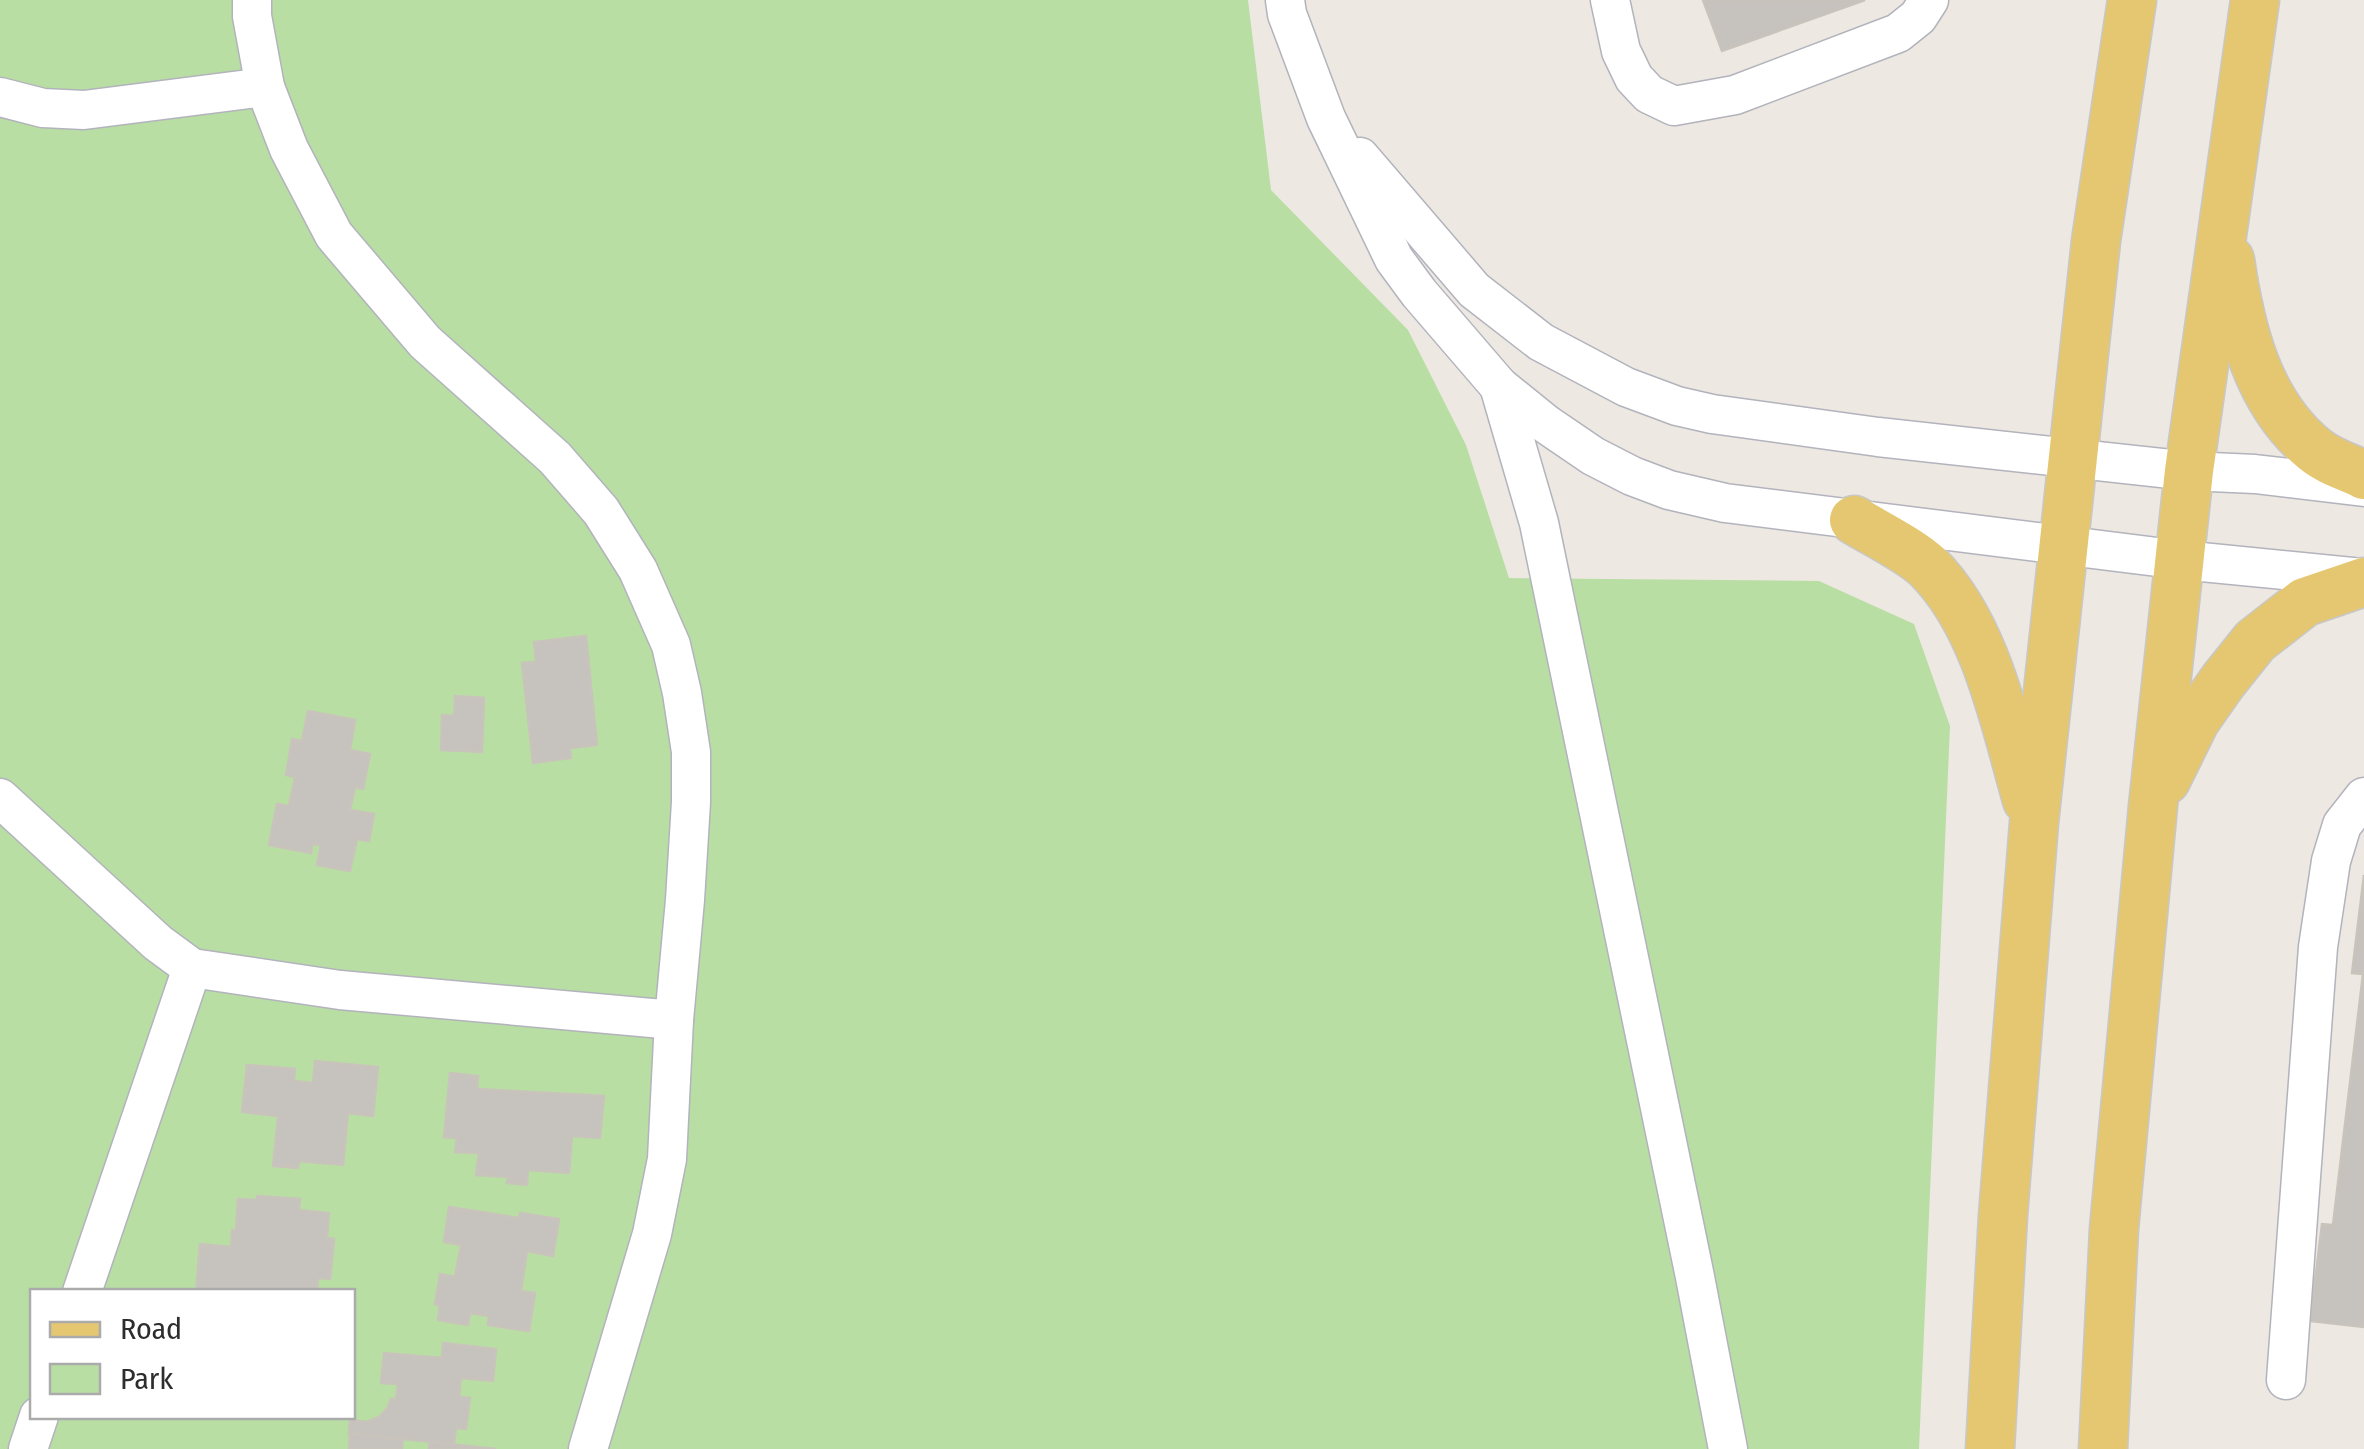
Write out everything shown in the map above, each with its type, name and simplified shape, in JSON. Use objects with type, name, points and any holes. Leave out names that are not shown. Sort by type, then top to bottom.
[{"type":"main road","points":[[1990,1449],[2003,1216],[2034,823],[2096,241],[2132,0]]},
{"type":"main road","points":[[2103,1449],[2114,1228],[2153,806],[2189,471],[2256,0]]},
{"type":"main road","points":[[2223,218],[2237,305],[2251,358],[2267,390],[2316,451],[2364,475]]},
{"type":"main road","points":[[1854,520],[1925,564],[1953,598],[1976,638],[2034,823]]},
{"type":"main road","points":[[2153,806],[2195,721],[2256,641],[2305,602],[2364,580]]},
{"type":"street","points":[[252,0],[265,87],[289,149],[334,235],[425,342],[555,458],[602,512],[638,570],[671,645],[691,752],[691,802],[667,1159],[652,1234],[588,1449]]},
{"type":"street","points":[[1286,0],[1287,14],[1326,118],[1394,260],[1500,386],[1593,456],[1669,490],[1725,503],[2364,580]]},
{"type":"street","points":[[1610,0],[1621,51],[1634,78],[1649,94],[1674,106],[1735,94],[1898,32],[1918,17],[1929,0]]},
{"type":"street","points":[[0,97],[42,108],[84,110],[265,87]]},
{"type":"street","points":[[1326,118],[1474,290],[1541,342],[1626,387],[1677,406],[1894,440],[2364,487]]},
{"type":"street","points":[[1500,386],[1539,523],[1728,1449]]},
{"type":"street","points":[[2286,1380],[2318,946],[2331,861],[2342,825],[2364,797]]},
{"type":"street","points":[[0,798],[158,944],[192,968],[340,990],[674,1020]]},
{"type":"street","points":[[83,1289],[192,968]]},
{"type":"street","points":[[28,1449],[38,1419]]},
{"type":"green space","points":[[0,0],[1248,0],[1271,190],[1408,330],[1466,445],[1509,578],[1819,581],[1914,624],[1950,726],[1919,1449],[0,1449]]},
{"type":"building","points":[[1703,0],[1865,0],[1722,51]]},
{"type":"building","points":[[586,636],[597,745],[570,748],[571,758],[533,763],[522,663],[536,662],[534,642]]},
{"type":"building","points":[[455,696],[484,698],[482,752],[441,750],[442,715],[454,716]]},
{"type":"building","points":[[308,711],[355,720],[350,750],[370,754],[363,789],[355,787],[350,810],[374,814],[369,841],[357,839],[350,871],[317,865],[321,845],[312,844],[311,853],[269,845],[277,804],[289,806],[295,777],[286,775],[292,739],[302,741]]},
{"type":"building","points":[[2364,875],[2364,1327],[2310,1321],[2322,1224],[2333,1225],[2363,974],[2352,973]]},
{"type":"building","points":[[315,1061],[378,1067],[373,1116],[348,1113],[343,1165],[299,1161],[298,1168],[273,1166],[278,1116],[242,1112],[247,1065],[295,1069],[294,1081],[313,1083]]},
{"type":"building","points":[[450,1073],[478,1076],[477,1089],[604,1096],[600,1138],[572,1136],[569,1173],[528,1170],[527,1185],[507,1183],[508,1177],[476,1175],[479,1153],[455,1152],[457,1138],[444,1137]]},
{"type":"building","points":[[257,1196],[300,1199],[299,1210],[329,1213],[327,1238],[334,1239],[330,1279],[318,1278],[317,1289],[196,1289],[200,1244],[231,1247],[238,1199],[257,1200]]},
{"type":"building","points":[[449,1207],[519,1218],[520,1213],[559,1219],[553,1256],[527,1251],[521,1291],[535,1293],[529,1331],[488,1325],[489,1316],[470,1313],[468,1325],[438,1320],[440,1306],[435,1304],[440,1274],[455,1277],[461,1245],[444,1242]]},
{"type":"building","points":[[443,1343],[496,1349],[493,1381],[461,1378],[459,1397],[470,1398],[466,1429],[456,1428],[454,1444],[349,1434],[350,1420],[367,1422],[379,1417],[391,1399],[396,1399],[398,1384],[381,1383],[384,1353],[442,1358]]},
{"type":"building","points":[[350,1434],[403,1439],[402,1449],[349,1449]]},
{"type":"building","points":[[429,1442],[496,1449],[429,1449]]}]
